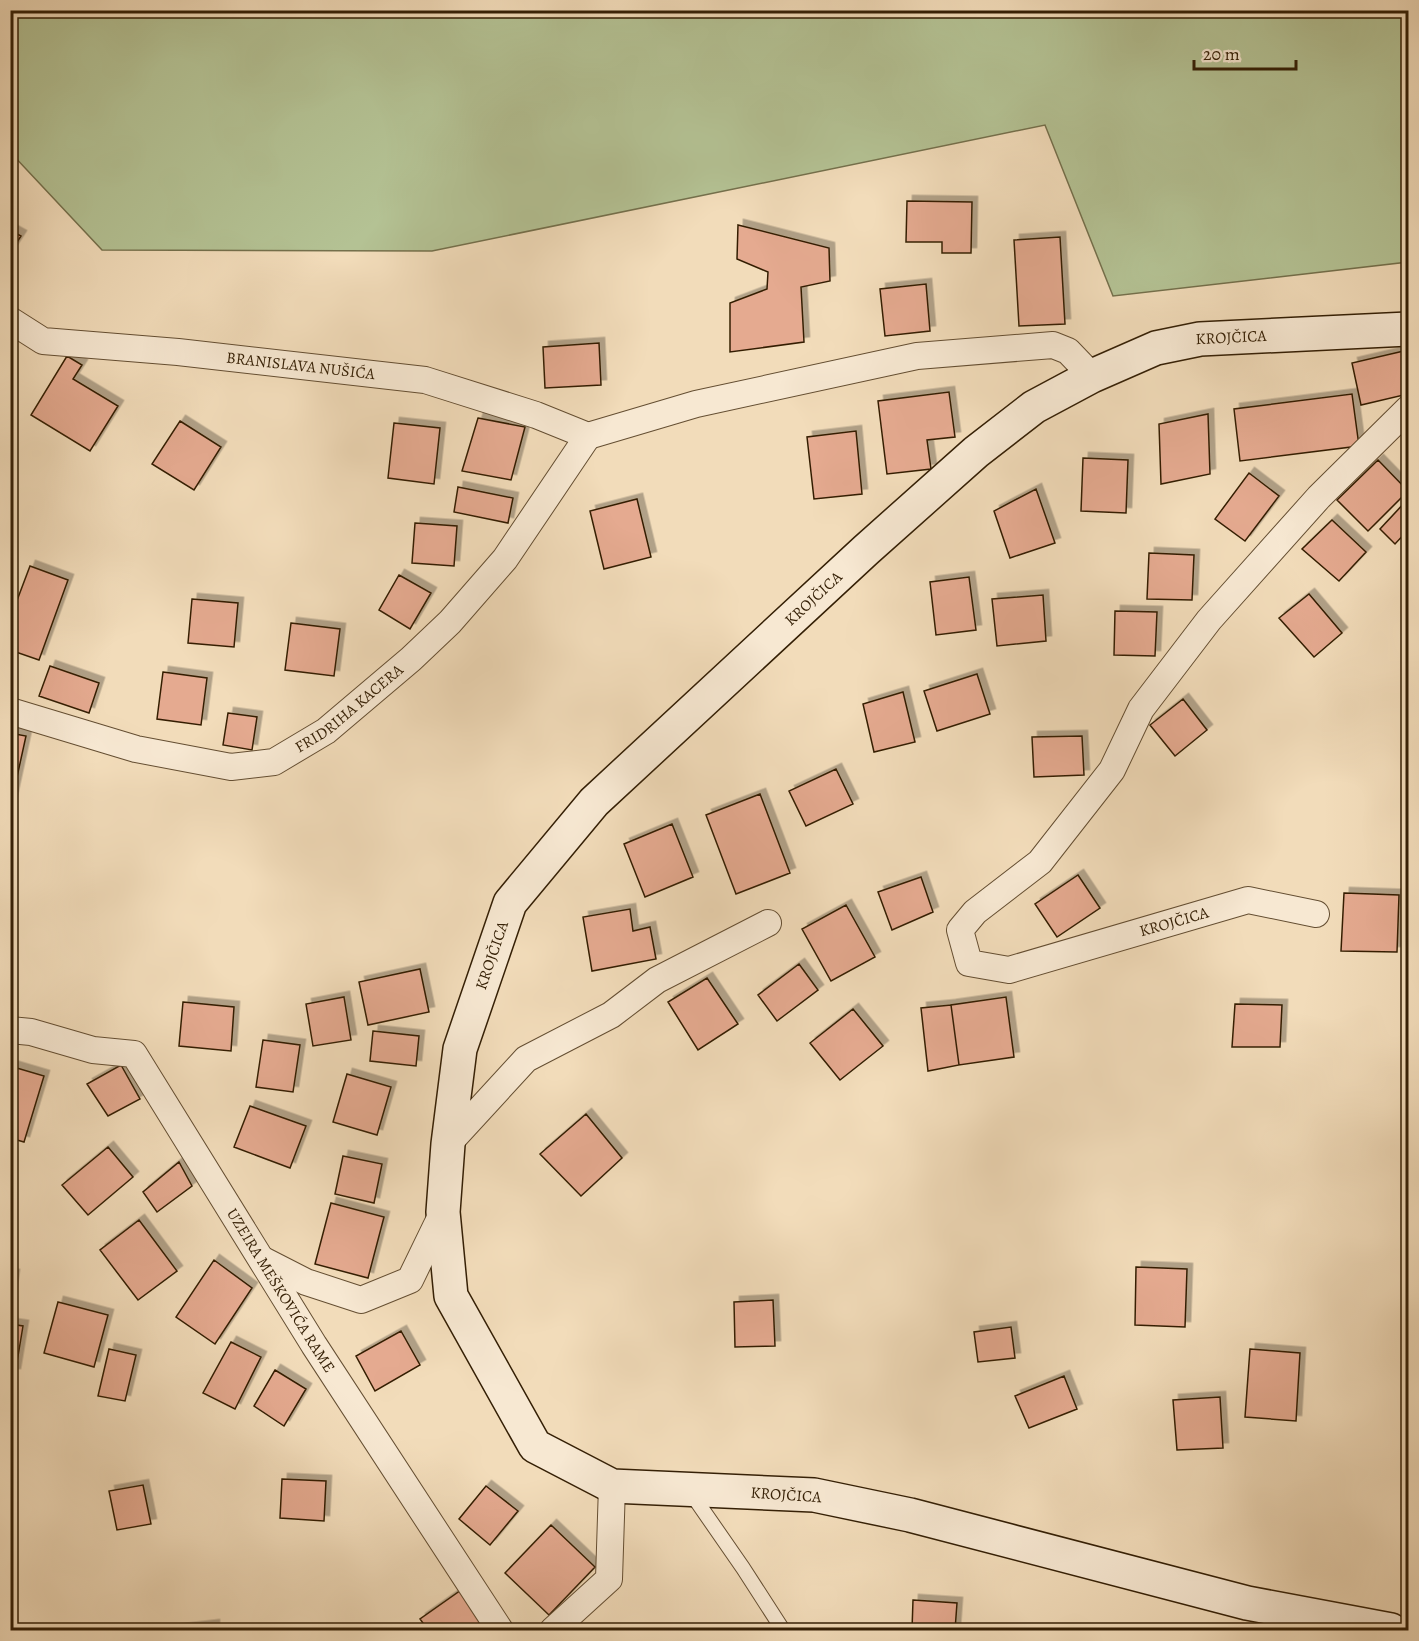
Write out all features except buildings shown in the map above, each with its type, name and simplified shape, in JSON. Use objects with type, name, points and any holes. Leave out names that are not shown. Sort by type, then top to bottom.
[{"type":"main road","name":"KROJČICA","points":[[1391,1630],[1247,1603],[910,1515],[814,1495],[612,1486],[535,1446],[452,1296],[443,1212],[448,1144],[460,1048],[510,903],[586,812],[857,558],[976,452],[1034,407],[1092,376],[1156,348],[1200,339],[1408,329]]},
{"type":"street","name":"BRANISLAVA NUŠIĆA","points":[[10,320],[43,341],[178,352],[425,380],[536,415],[588,436]]},
{"type":"street","points":[[588,436],[696,404],[917,356],[1053,345],[1068,351],[1092,376]]},
{"type":"street","name":"KROJČICA","points":[[1316,914],[1248,900],[1010,970],[969,963],[960,930],[975,912],[1040,862],[1112,770],[1141,709],[1209,620],[1318,497],[1408,409]]},
{"type":"street","name":"FRIDRIHA KACERA","points":[[10,711],[136,749],[231,767],[274,762],[326,731],[450,622],[505,559],[588,436]]},
{"type":"street","points":[[448,1144],[525,1059],[610,1015],[657,980],[768,923]]},
{"type":"street","name":"UZEIRA MEŠKOVIĆA RAME","points":[[10,1029],[31,1032],[93,1050],[134,1054],[314,1345],[500,1630]]},
{"type":"street","points":[[263,1260],[306,1282],[361,1300],[410,1280],[443,1212]]},
{"type":"street","points":[[553,1630],[609,1579],[612,1486]]},
{"type":"lane","points":[[688,1490],[744,1568],[783,1630]]},
{"type":"green space","points":[[10,11],[1408,11],[1408,126],[1405,128],[1408,134],[1408,262],[1113,296],[1045,125],[432,251],[102,250],[11,153]]}]
